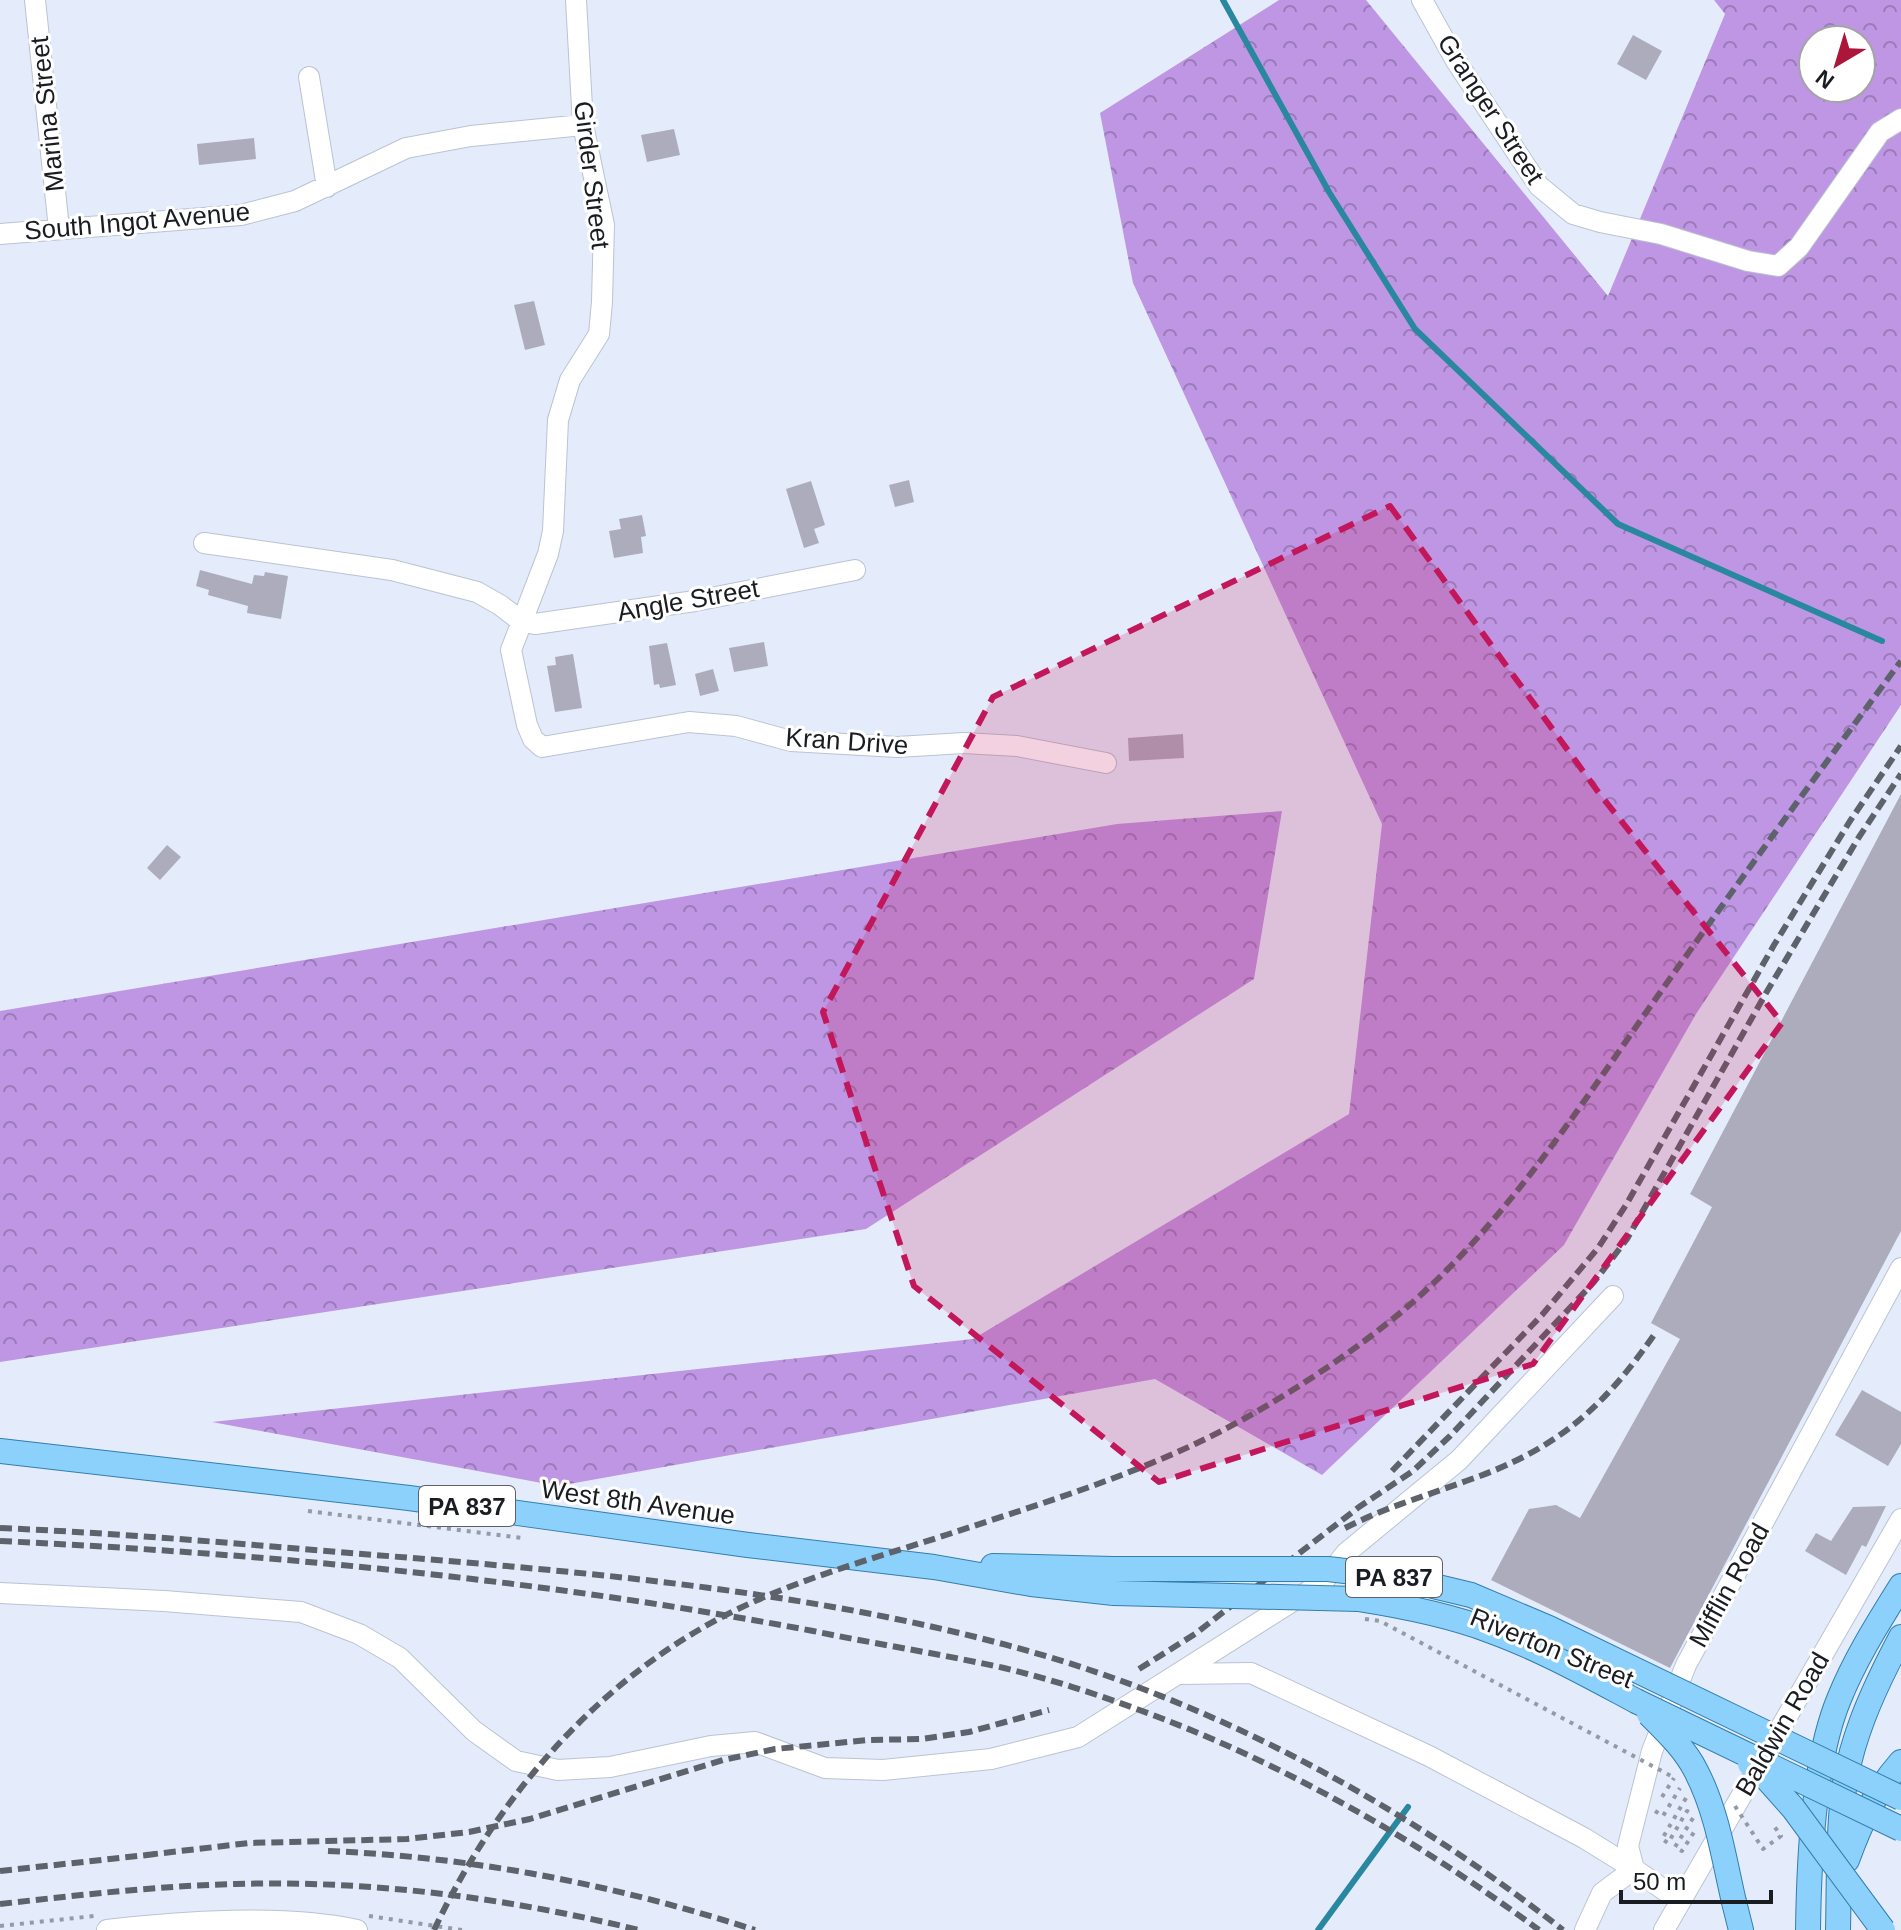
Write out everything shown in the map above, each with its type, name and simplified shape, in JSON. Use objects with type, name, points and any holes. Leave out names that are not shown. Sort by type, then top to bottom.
[{"type":"main road","name":"West 8th Avenue","points":[[0,1451],[409,1498],[732,1543],[934,1567],[1031,1584],[1114,1581]]},
{"type":"main road","name":"PA 837","points":[[1114,1581],[1328,1569],[1396,1577],[1471,1595],[1549,1628],[1901,1798]]},
{"type":"main road","name":"PA 837","points":[[1114,1581],[1358,1599],[1408,1607],[1490,1630],[1636,1701],[1672,1737],[1696,1771],[1714,1820],[1741,1930]]},
{"type":"main road","points":[[1808,1930],[1809,1880],[1823,1748],[1838,1701],[1863,1647],[1901,1586]]},
{"type":"main road","points":[[1838,1926],[1842,1805],[1852,1750],[1874,1687],[1901,1637]]},
{"type":"main road","points":[[1636,1701],[1901,1829]]},
{"type":"main road","points":[[1719,1741],[1761,1772],[1793,1808],[1883,1930]]},
{"type":"main road","points":[[1838,1926],[1847,1862],[1863,1816],[1901,1762]]},
{"type":"street","name":"Marina Street","points":[[35,0],[59,229]]},
{"type":"street","name":"Girder Street","points":[[521,621],[548,554],[553,531],[558,420],[570,380],[599,334],[604,225],[583,125],[576,0]]},
{"type":"street","name":"Granger Street","points":[[1422,0],[1456,61],[1539,186],[1573,214],[1661,234],[1748,261],[1778,266],[1799,247],[1880,132],[1901,119]]},
{"type":"street","points":[[309,77],[327,187]]},
{"type":"street","name":"South Ingot Avenue","points":[[0,234],[241,215],[295,201],[406,148],[471,136],[583,125]]},
{"type":"street","points":[[204,543],[392,570],[477,592],[521,621]]},
{"type":"street","name":"Angle Street","points":[[521,621],[535,624],[695,601],[855,570]]},
{"type":"street","name":"Kran Drive","points":[[521,621],[511,650],[527,725],[533,739],[542,747],[689,722],[736,726],[791,741],[897,747],[977,743],[1017,746],[1106,763]]},
{"type":"street","name":"Mifflin Road","points":[[1634,1869],[1628,1846],[1652,1751],[1686,1665],[1901,1268]]},
{"type":"street","points":[[0,1593],[301,1612],[359,1634],[400,1658],[474,1731],[516,1761],[558,1770],[610,1767],[711,1746],[755,1742],[825,1768],[883,1770],[991,1759],[1078,1737],[1323,1582],[1346,1553],[1459,1460],[1613,1296]]},
{"type":"street","name":"Baldwin Road","points":[[1664,1930],[1901,1519]]},
{"type":"street","name":"Riverton Street","points":[[1323,1582],[1441,1605],[1518,1631],[1673,1697],[1770,1746]]},
{"type":"street","points":[[1176,1674],[1251,1673],[1429,1756],[1584,1838],[1680,1901]]},
{"type":"street","points":[[1585,1930],[1602,1893],[1634,1869]]},
{"type":"street","points":[[107,1930],[243,1921],[333,1924],[357,1930]]},
{"type":"path","points":[[298,1509],[532,1539]]},
{"type":"path","points":[[1357,1618],[1380,1621],[1674,1777],[1654,1811],[1663,1816],[1679,1788],[1689,1794],[1662,1839],[1668,1843],[1687,1811],[1694,1815],[1675,1847],[1682,1851],[1697,1826]]},
{"type":"path","points":[[1731,1800],[1763,1849],[1781,1836],[1772,1823]]},
{"type":"highlighted area","points":[[1390,506],[1599,793],[1782,1023],[1533,1364],[1159,1482],[914,1286],[823,1012],[993,697]]},
{"type":"green space","points":[[1279,0],[1366,0],[1608,296],[1725,14],[1714,0],[1901,0],[1901,705],[1696,1014],[1564,1245],[1322,1475],[1155,1379],[558,1486],[212,1422],[973,1339],[1349,1114],[1382,824],[1133,283],[1100,113]]},
{"type":"green space","points":[[1282,811],[1254,979],[866,1229],[0,1362],[0,1011],[1117,824]]},
{"type":"building","points":[[1633,35],[1662,51],[1646,80],[1617,64]]},
{"type":"building","points":[[674,129],[680,155],[647,162],[641,135]]},
{"type":"building","points":[[254,138],[256,159],[199,165],[197,144]]},
{"type":"building","points":[[534,301],[545,345],[525,350],[514,305]]},
{"type":"building","points":[[909,480],[914,502],[895,507],[889,485]]},
{"type":"building","points":[[811,481],[825,525],[814,529],[819,543],[804,548],[786,489]]},
{"type":"building","points":[[642,515],[646,536],[641,537],[643,553],[614,558],[609,531],[621,529],[619,519]]},
{"type":"building","points":[[200,570],[252,584],[254,575],[264,576],[265,572],[288,576],[281,619],[247,613],[248,606],[208,595],[209,590],[196,586]]},
{"type":"building","points":[[764,642],[768,666],[734,672],[729,648]]},
{"type":"building","points":[[667,643],[676,685],[660,688],[659,684],[654,685],[649,646]]},
{"type":"building","points":[[573,654],[582,708],[555,712],[547,666],[556,665],[555,657]]},
{"type":"building","points":[[713,669],[719,691],[700,696],[695,674]]},
{"type":"building","points":[[1183,734],[1184,758],[1129,761],[1128,738]]},
{"type":"building","points":[[1901,794],[1901,1231],[1670,1668],[1491,1580],[1529,1509],[1556,1505],[1580,1518],[1680,1339],[1651,1323],[1712,1207],[1690,1194]]},
{"type":"building","points":[[167,845],[181,857],[160,880],[147,868]]},
{"type":"building","points":[[1862,1390],[1901,1412],[1901,1444],[1888,1466],[1835,1435]]},
{"type":"building","points":[[1886,1506],[1866,1547],[1862,1545],[1846,1575],[1805,1551],[1816,1533],[1831,1541],[1853,1507]]},
{"type":"waterway","points":[[1223,0],[1329,192],[1415,329],[1618,524],[1882,641]]},
{"type":"waterway","points":[[1318,1930],[1408,1807]]},
{"type":"railway","points":[[434,1930],[490,1831],[523,1785],[560,1742],[600,1703],[690,1635],[740,1608],[791,1586],[1073,1493],[1195,1444],[1305,1382],[1406,1308],[1444,1273],[1513,1197],[1901,661]]},
{"type":"railway","points":[[1392,1471],[1542,1315],[1598,1248],[1626,1205],[1774,945],[1850,821],[1901,746]]},
{"type":"railway","points":[[1139,1669],[1195,1634],[1359,1507],[1413,1471],[1450,1436],[1594,1282],[1627,1239],[1766,993],[1859,837],[1901,774]]},
{"type":"railway","points":[[1345,1528],[1390,1508],[1498,1469],[1552,1441],[1575,1424],[1617,1383],[1656,1332]]},
{"type":"railway","points":[[0,1528],[258,1545],[647,1580],[802,1602],[956,1632],[1104,1675],[1174,1701],[1243,1732],[1377,1802],[1441,1842],[1563,1930]]},
{"type":"railway","points":[[0,1541],[306,1562],[611,1597],[813,1631],[1025,1673],[1146,1713],[1264,1763],[1406,1840],[1539,1930]]},
{"type":"railway","points":[[146,1855],[249,1843],[407,1839],[469,1832],[530,1819],[723,1760],[775,1749],[868,1740],[921,1739],[969,1732],[1049,1710]]},
{"type":"railway","points":[[328,1851],[437,1860],[544,1876],[650,1900],[755,1930]]},
{"type":"railway","points":[[0,1871],[156,1854]]},
{"type":"railway","points":[[0,1904],[177,1887],[338,1885],[489,1900],[639,1930]]}]
